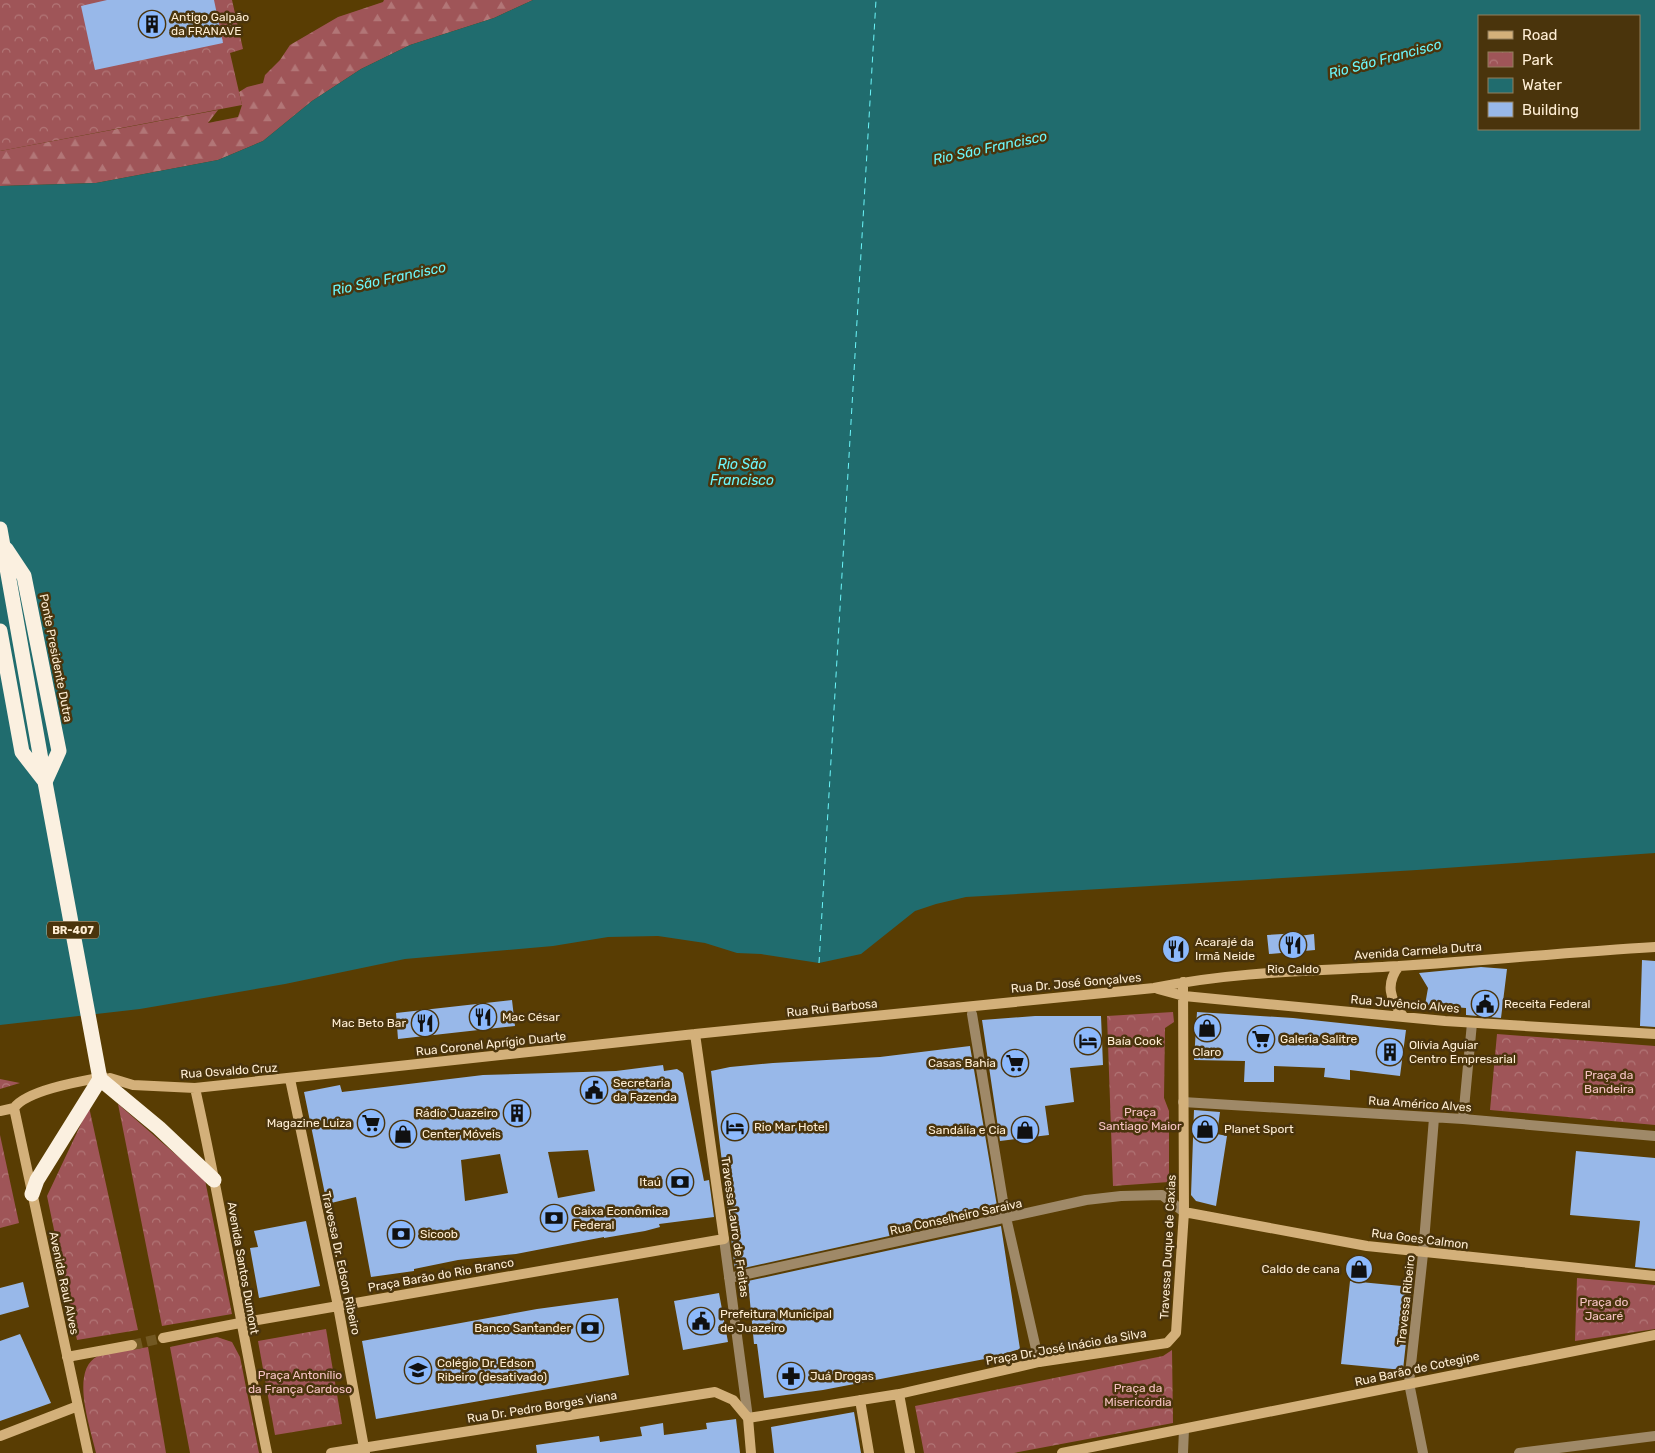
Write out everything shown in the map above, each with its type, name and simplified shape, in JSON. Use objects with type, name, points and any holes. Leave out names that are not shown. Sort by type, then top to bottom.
[{"type":"highway","name":"Ponte Presidente Dutra","points":[[1,541],[24,576],[59,751],[46,782]]},
{"type":"highway","name":"BR-407","points":[[0,631],[22,752],[46,782],[105,1078]]},
{"type":"highway","points":[[34,1187],[105,1078],[214,1180]]},
{"type":"street","name":"Avenida Carmela Dutra","points":[[1184,982],[1266,973],[1399,966],[1655,947]]},
{"type":"street","points":[[1399,966],[1389,985],[1392,1001],[1402,1016]]},
{"type":"street","name":"Rua Dr. José Gonçalves","points":[[971,1010],[1154,988],[1184,982]]},
{"type":"street","name":"Travessa Duque de Caxias","points":[[1176,1333],[1184,1212],[1184,982]]},
{"type":"street","name":"Rua Juvêncio Alves","points":[[1154,988],[1184,996],[1472,1023],[1655,1034]]},
{"type":"street","points":[[971,1010],[1007,1219],[1039,1362]]},
{"type":"street","name":"Rua Rui Barbosa","points":[[695,1034],[971,1010]]},
{"type":"street","points":[[1463,1120],[1472,1023]]},
{"type":"street","name":"Rua Coronel Aprígio Duarte","points":[[290,1079],[695,1034]]},
{"type":"street","name":"Travessa Lauro de Freitas","points":[[695,1034],[748,1418],[751,1453]]},
{"type":"street","name":"Rua Osvaldo Cruz","points":[[0,1111],[15,1113],[26,1099],[68,1085],[105,1078],[133,1085],[195,1088],[290,1079]]},
{"type":"street","name":"Travessa Dr. Edson Ribeiro","points":[[290,1079],[338,1306],[365,1450]]},
{"type":"street","name":"Avenida Santos Dumont","points":[[195,1088],[267,1453]]},
{"type":"street","name":"Rua Américo Alves","points":[[1183,1102],[1463,1120],[1655,1136]]},
{"type":"street","name":"Avenida Raul Alves","points":[[15,1113],[34,1187],[88,1453]]},
{"type":"street","name":"Travessa Ribeiro","points":[[1424,1453],[1409,1383],[1423,1254],[1434,1118]]},
{"type":"street","name":"Rua Conselheiro Saraiva","points":[[729,1278],[1007,1219],[1086,1200],[1121,1196],[1162,1195],[1184,1212]]},
{"type":"street","name":"Rua Goes Calmon","points":[[1184,1212],[1367,1246],[1423,1254],[1655,1276]]},
{"type":"street","name":"Praça Barão do Rio Branco","points":[[163,1338],[240,1322],[724,1239]]},
{"type":"street","name":"Praça Dr. José Inácio da Silva","points":[[748,1418],[899,1394],[1039,1362],[1167,1343],[1176,1333]]},
{"type":"street","name":"Rua Barão de Cotegipe","points":[[1062,1453],[1655,1334]]},
{"type":"street","points":[[67,1357],[132,1345]]},
{"type":"street","name":"Rua Dr. Pedro Borges Viana","points":[[331,1453],[365,1450],[715,1392],[733,1400],[748,1418]]},
{"type":"street","points":[[899,1394],[910,1453]]},
{"type":"street","points":[[860,1400],[870,1453]]},
{"type":"street","points":[[0,1436],[78,1406]]},
{"type":"street","points":[[1183,1453],[1184,1429]]},
{"type":"street","points":[[1519,1453],[1655,1436]]},
{"type":"green space","points":[[0,0],[232,0],[243,49],[230,53],[242,105],[0,151]]},
{"type":"green space","points":[[384,0],[533,0],[494,18],[410,45],[361,69],[312,101],[263,141],[218,160],[96,183],[0,186],[0,151],[218,110],[208,123],[238,117],[242,105],[239,92],[247,87],[263,83],[265,75],[280,60],[290,45],[338,17],[383,2]]},
{"type":"green space","name":"Praça Santiago Maior","points":[[1173,1012],[1174,1022],[1165,1028],[1164,1098],[1169,1111],[1169,1182],[1113,1186],[1107,1016]]},
{"type":"green space","name":"Praça da Bandeira","points":[[1497,1034],[1655,1046],[1655,1125],[1490,1110]]},
{"type":"green space","points":[[0,1079],[20,1083],[0,1089]]},
{"type":"green space","points":[[118,1104],[205,1180],[232,1314],[162,1326]]},
{"type":"green space","points":[[89,1107],[138,1330],[77,1340],[47,1196]]},
{"type":"green space","points":[[0,1135],[19,1223],[0,1228]]},
{"type":"green space","name":"Praça do Jacaré","points":[[1577,1278],[1655,1285],[1655,1329],[1575,1341]]},
{"type":"green space","name":"Praça Antonílio da França Cardoso","points":[[326,1329],[342,1424],[275,1435],[258,1341]]},
{"type":"green space","points":[[217,1337],[232,1342],[240,1357],[259,1453],[190,1453],[170,1347]]},
{"type":"green space","points":[[148,1347],[166,1453],[96,1453],[84,1401],[83,1387],[89,1363],[103,1354]]},
{"type":"green space","name":"Praça da Misericórdia","points":[[1172,1350],[1173,1423],[1014,1453],[924,1453],[915,1406],[1163,1356]]},
{"type":"water","name":"Rio São Francisco","points":[[533,0],[1655,0],[1655,853],[1417,870],[966,897],[915,911],[861,954],[819,963],[761,954],[737,953],[705,943],[658,936],[608,937],[553,946],[405,959],[285,984],[140,1009],[0,1025],[0,186],[96,183],[218,160],[263,141],[312,101],[361,69],[410,45],[494,18]]},
{"type":"building","name":"Antigo Galpão da FRANAVE","points":[[107,0],[214,0],[223,43],[95,70],[81,6]]},
{"type":"building","points":[[1299,933],[1299,936],[1314,934],[1315,950],[1269,954],[1267,935]]},
{"type":"building","points":[[1642,960],[1655,961],[1655,1027],[1640,1026]]},
{"type":"building","points":[[1481,967],[1507,969],[1501,1018],[1466,1015],[1466,1008],[1425,1005],[1428,988],[1419,973]]},
{"type":"building","points":[[512,1000],[515,1026],[398,1039],[396,1013]]},
{"type":"building","points":[[1197,1012],[1293,1018],[1406,1030],[1400,1076],[1350,1070],[1350,1080],[1324,1077],[1325,1068],[1274,1066],[1274,1082],[1244,1082],[1245,1061],[1194,1060]]},
{"type":"building","points":[[1035,1016],[1101,1016],[1103,1065],[1070,1068],[1074,1102],[1045,1106],[1049,1135],[1000,1141],[982,1020]]},
{"type":"building","points":[[970,1046],[998,1212],[735,1270],[711,1071],[730,1067],[773,1063],[880,1057]]},
{"type":"building","points":[[663,1065],[664,1071],[677,1069],[683,1073],[704,1181],[709,1180],[714,1217],[659,1224],[660,1227],[645,1231],[516,1254],[458,1260],[414,1269],[414,1271],[371,1277],[356,1197],[327,1204],[304,1092],[340,1085],[342,1092],[483,1075],[616,1071]],"holes":[[[588,1150],[595,1191],[558,1198],[548,1152]],[[500,1154],[508,1193],[465,1201],[461,1160]]]},
{"type":"building","points":[[1194,1110],[1220,1112],[1217,1134],[1227,1136],[1216,1206],[1196,1201],[1191,1195]]},
{"type":"building","points":[[1576,1151],[1655,1158],[1655,1269],[1635,1267],[1640,1221],[1570,1215]]},
{"type":"building","points":[[306,1221],[320,1286],[259,1298],[250,1248],[258,1247],[254,1231]]},
{"type":"building","points":[[1001,1226],[1020,1349],[990,1358],[823,1390],[764,1398],[757,1344],[754,1344],[748,1281]]},
{"type":"building","points":[[1350,1281],[1412,1287],[1403,1370],[1341,1364]]},
{"type":"building","points":[[23,1282],[29,1307],[0,1315],[0,1288]]},
{"type":"building","name":"Prefeitura Municipal de Juazeiro","points":[[719,1293],[728,1342],[683,1350],[674,1301]]},
{"type":"building","points":[[618,1298],[629,1375],[376,1419],[362,1341],[537,1309]]},
{"type":"building","points":[[20,1334],[51,1403],[0,1421],[0,1341]]},
{"type":"building","points":[[854,1412],[861,1453],[774,1453],[771,1427]]},
{"type":"building","points":[[736,1419],[740,1453],[537,1453],[536,1445],[599,1436],[600,1442],[642,1436],[640,1427],[663,1423],[664,1435],[707,1429],[706,1423]]},
{"type":"ferry route","points":[[819,963],[876,0]]},
{"type":"tunnel","points":[[132,1345],[163,1338]]},
{"type":"place","name":"Antigo Galpão da FRANAVE","points":[[152,24]]},
{"type":"place","name":"Rio Caldo","points":[[1293,945]]},
{"type":"place","name":"Acarajé da Irmã Neide","points":[[1176,949]]},
{"type":"place","name":"Receita Federal","points":[[1485,1004]]},
{"type":"place","name":"Mac César","points":[[483,1017]]},
{"type":"place","name":"Mac Beto Bar","points":[[425,1023]]},
{"type":"place","name":"Claro","points":[[1207,1028]]},
{"type":"place","name":"Galeria Salitre","points":[[1261,1039]]},
{"type":"place","name":"Baía Cook","points":[[1088,1041]]},
{"type":"place","name":"Olívia Aguiar Centro Empresarial","points":[[1390,1052]]},
{"type":"place","name":"Casas Bahia","points":[[1015,1063]]},
{"type":"place","name":"Secretaria da Fazenda","points":[[594,1090]]},
{"type":"place","name":"Rádio Juazeiro","points":[[517,1113]]},
{"type":"place","name":"Magazine Luiza","points":[[371,1123]]},
{"type":"place","name":"Rio Mar Hotel","points":[[735,1127]]},
{"type":"place","name":"Planet Sport","points":[[1205,1129]]},
{"type":"place","name":"Sandália e Cia","points":[[1025,1130]]},
{"type":"place","name":"Center Móveis","points":[[403,1134]]},
{"type":"place","name":"Itaú","points":[[680,1182]]},
{"type":"place","name":"Caixa Econômica Federal","points":[[554,1218]]},
{"type":"place","name":"Sicoob","points":[[401,1234]]},
{"type":"place","name":"Caldo de cana","points":[[1359,1269]]},
{"type":"place","name":"Prefeitura Municipal de Juazeiro","points":[[701,1321]]},
{"type":"place","name":"Banco Santander","points":[[590,1328]]},
{"type":"place","name":"Colégio Dr. Edson Ribeiro (desativado)","points":[[418,1370]]},
{"type":"place","name":"Juá Drogas","points":[[791,1376]]}]
